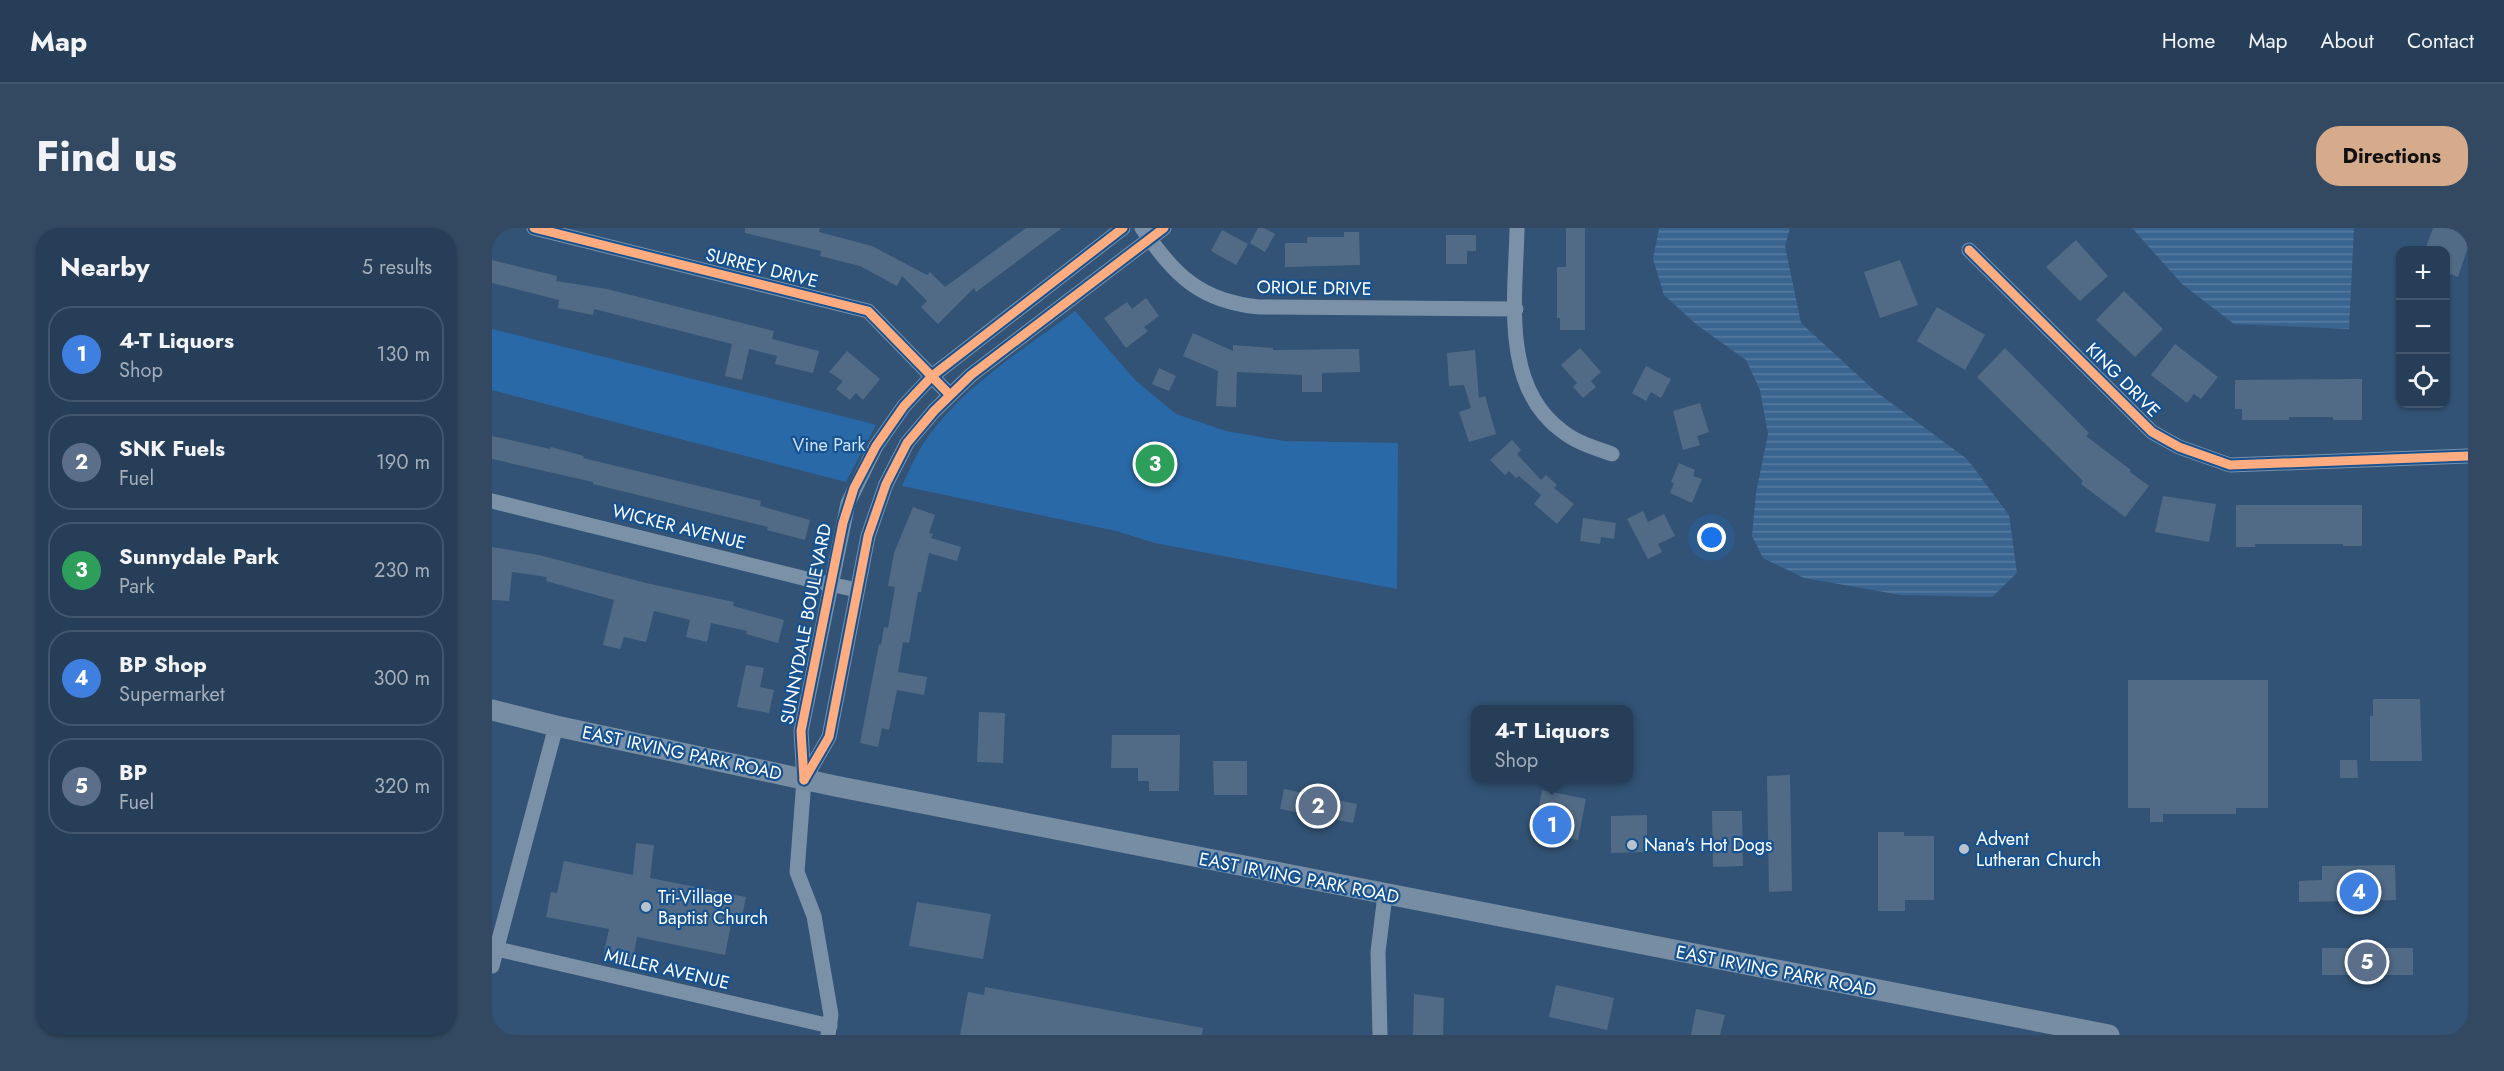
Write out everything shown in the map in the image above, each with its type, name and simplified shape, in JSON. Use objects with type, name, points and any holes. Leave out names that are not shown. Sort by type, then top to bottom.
[{"type":"main road","name":"EAST IRVING PARK ROAD","points":[[492,710],[804,780],[2109,1035]]},
{"type":"street","name":"SURREY DRIVE","points":[[534,228],[868,311],[950,395]]},
{"type":"street","name":"SUNNYDALE BOULEVARD","points":[[829,1030],[831,1015],[814,916],[797,872],[804,780],[801,731],[848,503],[864,467],[904,406],[932,376],[1123,228]]},
{"type":"street","points":[[804,780],[829,737],[868,536],[891,471],[907,443],[950,395],[1009,345],[1146,234],[1164,228]]},
{"type":"street","points":[[1517,228],[1516,309],[1519,361],[1528,387],[1539,406],[1556,426],[1573,439],[1612,454]]},
{"type":"street","name":"ORIOLE DRIVE","points":[[1146,234],[1182,279],[1209,295],[1233,304],[1259,308],[1516,309]]},
{"type":"street","name":"KING DRIVE","points":[[1969,250],[2152,432],[2179,447],[2230,465],[2468,456]]},
{"type":"street","name":"WICKER AVENUE","points":[[492,501],[857,590]]},
{"type":"street","points":[[492,966],[556,726]]},
{"type":"street","points":[[1380,1035],[1378,952],[1385,895]]},
{"type":"street","name":"MILLER AVENUE","points":[[497,949],[829,1030]]},
{"type":"green space","points":[[1075,311],[1136,381],[1176,414],[1226,431],[1284,441],[1398,443],[1397,589],[1155,543],[1116,531],[902,486],[925,441],[957,403],[995,370]]},
{"type":"green space","name":"Vine Park","points":[[492,329],[876,425],[846,482],[492,390]]},
{"type":"shaded area","points":[[1659,228],[1790,228],[1785,246],[1801,323],[1875,391],[1967,459],[2009,515],[2017,573],[1992,597],[1901,595],[1804,578],[1763,558],[1752,536],[1756,493],[1768,434],[1760,390],[1746,360],[1697,325],[1664,295],[1653,259]]},
{"type":"shaded area","points":[[2132,228],[2354,228],[2349,329],[2234,324],[2182,284]]},
{"type":"building","points":[[745,228],[820,228],[819,232],[872,246],[927,275],[930,272],[945,287],[1026,228],[1062,228],[976,292],[974,288],[938,324],[921,307],[927,301],[902,276],[897,286],[860,266],[820,256],[821,251],[745,233]]},
{"type":"building","points":[[1258,228],[1264,228],[1275,234],[1265,252],[1250,243]]},
{"type":"building","points":[[1566,228],[1585,228],[1585,330],[1560,330],[1560,318],[1557,318],[1557,267],[1566,267]]},
{"type":"building","points":[[2433,228],[2468,228],[2468,247],[2458,277],[2450,274],[2450,246],[2426,246]]},
{"type":"building","points":[[1222,230],[1248,244],[1236,265],[1211,251]]},
{"type":"building","points":[[1344,232],[1359,232],[1360,265],[1285,267],[1285,243],[1307,243],[1307,237],[1344,237]]},
{"type":"building","points":[[1446,235],[1476,235],[1476,251],[1467,251],[1467,264],[1446,264]]},
{"type":"building","points":[[2076,240],[2108,276],[2080,301],[2046,267]]},
{"type":"building","points":[[492,260],[557,276],[556,281],[607,289],[774,331],[772,339],[819,351],[813,373],[775,364],[777,356],[749,349],[742,380],[725,376],[732,344],[594,309],[593,315],[558,308],[559,300],[492,283]]},
{"type":"building","points":[[1900,260],[1918,305],[1880,318],[1864,272]]},
{"type":"building","points":[[2124,291],[2163,329],[2135,357],[2096,320]]},
{"type":"building","points":[[1146,298],[1159,316],[1144,327],[1148,331],[1126,348],[1104,318],[1127,302],[1132,309]]},
{"type":"building","points":[[1937,307],[1985,335],[1965,370],[1917,341]]},
{"type":"building","points":[[1193,333],[1233,351],[1233,345],[1273,348],[1273,350],[1359,349],[1360,372],[1322,373],[1322,392],[1302,392],[1302,375],[1237,372],[1236,407],[1216,406],[1218,371],[1183,356]]},
{"type":"building","points":[[2175,344],[2218,377],[2201,399],[2194,394],[2187,403],[2151,375]]},
{"type":"building","points":[[1580,348],[1601,372],[1591,381],[1596,387],[1583,398],[1573,387],[1577,383],[1561,365]]},
{"type":"building","points":[[2005,348],[2089,433],[2086,436],[2149,486],[2125,517],[2081,484],[2083,481],[1977,377]]},
{"type":"building","points":[[1475,350],[1479,398],[1485,396],[1496,434],[1469,442],[1459,412],[1471,408],[1464,385],[1449,386],[1447,353]]},
{"type":"building","points":[[847,351],[880,379],[863,400],[856,393],[850,400],[836,389],[843,381],[829,372]]},
{"type":"building","points":[[1646,366],[1671,379],[1661,398],[1651,392],[1646,401],[1632,393]]},
{"type":"building","points":[[1159,368],[1176,376],[1169,391],[1152,384]]},
{"type":"building","points":[[2362,379],[2362,420],[2333,420],[2333,417],[2289,417],[2289,420],[2242,420],[2242,409],[2235,409],[2235,380]]},
{"type":"building","points":[[1700,403],[1709,432],[1697,436],[1700,445],[1683,450],[1673,411]]},
{"type":"building","points":[[492,436],[550,449],[551,447],[584,456],[583,458],[761,501],[760,506],[810,520],[805,540],[767,530],[768,527],[593,484],[593,482],[492,459]]},
{"type":"building","points":[[1512,440],[1521,450],[1517,454],[1541,480],[1546,475],[1557,485],[1554,488],[1574,504],[1557,524],[1534,504],[1541,495],[1519,476],[1516,478],[1509,471],[1505,475],[1490,460]]},
{"type":"building","points":[[1679,463],[1695,470],[1693,476],[1702,479],[1692,503],[1670,493],[1674,483],[1671,482]]},
{"type":"building","points":[[2163,496],[2216,504],[2209,542],[2155,532]]},
{"type":"building","points":[[2236,505],[2362,505],[2362,546],[2255,544],[2255,547],[2236,547]]},
{"type":"building","points":[[913,507],[935,515],[929,533],[933,534],[931,538],[961,547],[957,561],[929,553],[921,592],[918,592],[909,643],[903,642],[898,672],[927,677],[924,695],[897,690],[889,730],[882,728],[878,747],[860,743],[879,644],[881,645],[884,627],[888,628],[895,587],[888,586],[894,553]]},
{"type":"building","points":[[1643,511],[1648,522],[1664,514],[1675,536],[1658,544],[1662,552],[1648,559],[1627,519]]},
{"type":"building","points":[[1583,518],[1616,523],[1614,539],[1601,537],[1600,544],[1580,541]]},
{"type":"building","points":[[492,547],[539,555],[646,583],[734,602],[733,606],[784,620],[778,643],[746,634],[747,631],[711,623],[707,642],[686,637],[690,620],[654,611],[646,642],[624,637],[620,649],[603,645],[614,600],[546,581],[547,577],[512,572],[509,601],[492,600]]},
{"type":"building","points":[[746,665],[764,668],[760,687],[774,690],[769,713],[737,707]]},
{"type":"building","points":[[2128,680],[2268,680],[2268,808],[2236,808],[2236,814],[2163,814],[2163,822],[2150,822],[2150,808],[2128,808]]},
{"type":"building","points":[[2373,699],[2420,699],[2422,761],[2370,761],[2370,716],[2373,716]]},
{"type":"building","points":[[979,712],[1005,713],[1003,763],[977,762]]},
{"type":"building","points":[[1112,735],[1180,735],[1179,791],[1149,791],[1149,781],[1138,781],[1138,768],[1111,768]]},
{"type":"building","points":[[2340,760],[2357,760],[2358,778],[2340,778]]},
{"type":"building","points":[[1213,761],[1247,761],[1247,795],[1214,795]]},
{"type":"building","points":[[1790,775],[1792,891],[1769,892],[1767,776]]},
{"type":"building","points":[[1284,789],[1357,804],[1353,823],[1280,809]]},
{"type":"building","points":[[1542,790],[1586,799],[1578,840],[1534,831]]},
{"type":"building","points":[[1712,811],[1742,811],[1743,866],[1713,867]]},
{"type":"building","points":[[1647,815],[1647,852],[1611,853],[1611,816]]},
{"type":"building","points":[[1878,832],[1904,832],[1904,836],[1934,836],[1934,900],[1905,900],[1905,911],[1878,911]]},
{"type":"building","name":"Tri-Village Baptist Church","points":[[636,843],[654,845],[650,878],[746,897],[741,921],[732,919],[725,955],[637,937],[632,963],[603,957],[609,929],[546,917],[551,892],[557,893],[564,861],[633,875]]},
{"type":"building","points":[[2395,865],[2396,900],[2299,902],[2299,881],[2322,880],[2322,866]]},
{"type":"building","points":[[917,902],[991,914],[983,959],[909,946]]},
{"type":"building","points":[[2322,948],[2413,948],[2413,975],[2322,975]]},
{"type":"building","points":[[1556,985],[1614,998],[1607,1030],[1549,1017]]},
{"type":"building","points":[[985,987],[1203,1028],[1202,1035],[960,1035],[968,992],[984,995]]},
{"type":"building","points":[[1414,994],[1444,998],[1443,1035],[1413,1035]]},
{"type":"building","points":[[1696,1009],[1725,1015],[1720,1035],[1691,1035]]},
{"type":"cycle path","points":[[534,228],[868,311],[950,395]]},
{"type":"cycle path","points":[[804,780],[801,731],[843,523],[854,488],[876,446],[904,406],[932,376],[1123,228]]},
{"type":"cycle path","points":[[804,780],[829,737],[868,536],[886,484],[907,443],[934,411],[971,375],[1164,228]]},
{"type":"cycle path","points":[[1969,250],[2152,432],[2179,447],[2230,465],[2468,456]]},
{"type":"place","name":"Sunnydale Park","points":[[1155,464]]},
{"type":"place","name":"SNK Fuels","points":[[1318,806]]},
{"type":"place","name":"4-T Liquors","points":[[1552,825]]},
{"type":"place","name":"Nana's Hot Dogs","points":[[1632,845]]},
{"type":"place","name":"Advent Lutheran Church","points":[[1964,849]]},
{"type":"place","name":"BP Shop","points":[[2359,892]]},
{"type":"place","name":"Tri-Village Baptist Church","points":[[646,907]]},
{"type":"place","name":"BP","points":[[2367,962]]}]
